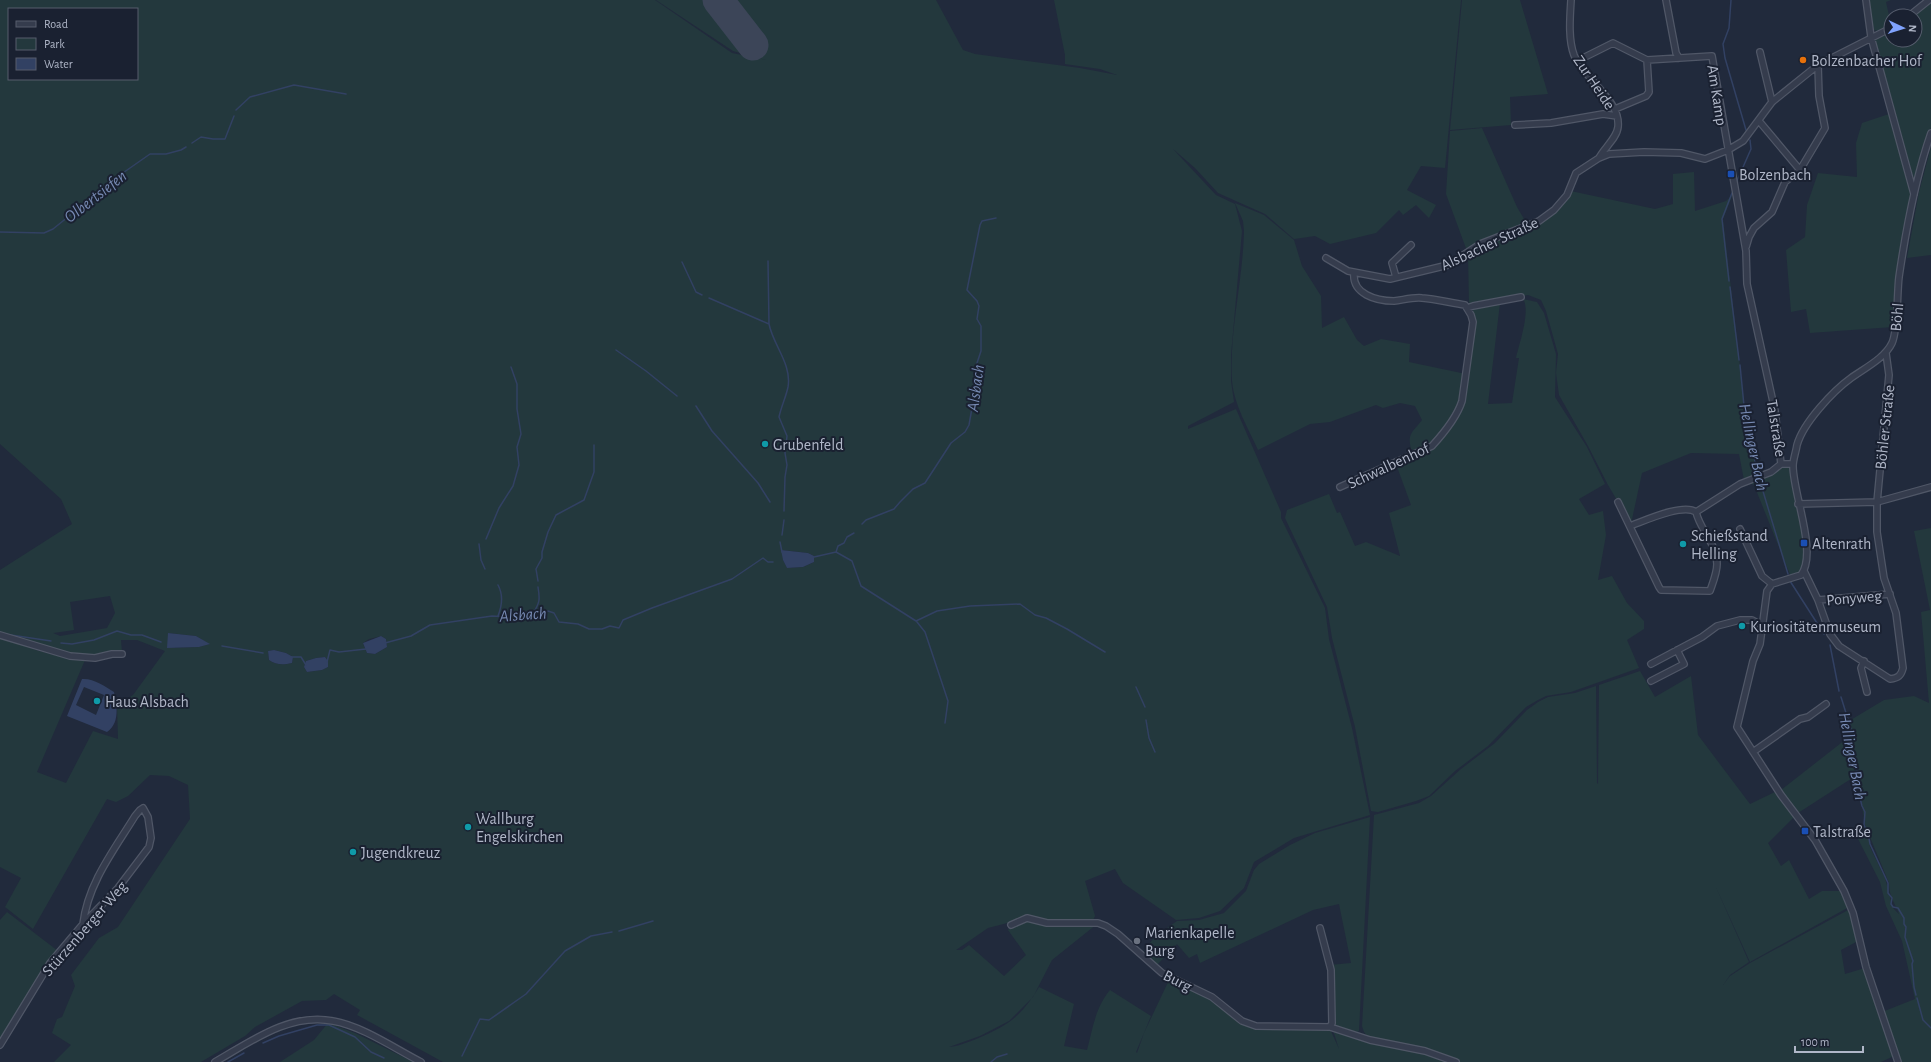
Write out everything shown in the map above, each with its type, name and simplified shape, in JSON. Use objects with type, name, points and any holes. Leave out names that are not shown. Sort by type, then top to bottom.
[{"type":"street","name":"Zur Heide","points":[[1571,0],[1570,25],[1574,54],[1582,70],[1611,102],[1617,116],[1618,127],[1616,133],[1599,158]]},
{"type":"street","points":[[1666,0],[1676,53],[1679,58]]},
{"type":"street","points":[[1866,0],[1871,38],[1914,194]]},
{"type":"street","points":[[1919,8],[1929,0]]},
{"type":"street","name":"Alsbacher Straße","points":[[1326,258],[1341,268],[1354,273],[1390,279],[1448,265],[1480,244],[1539,221],[1562,203],[1576,173],[1599,158],[1609,154],[1651,152],[1681,153],[1705,158],[1728,150],[1742,141],[1759,121],[1772,102],[1818,65],[1883,32]]},
{"type":"street","points":[[1577,61],[1613,43],[1647,60],[1649,92],[1646,96],[1615,109]]},
{"type":"street","points":[[1760,52],[1772,102]]},
{"type":"street","name":"Am Kamp","points":[[1647,60],[1712,56],[1728,150]]},
{"type":"street","points":[[1746,251],[1749,237],[1754,228],[1772,212],[1788,180],[1800,170],[1825,128],[1819,96],[1818,65]]},
{"type":"street","points":[[1516,125],[1557,122],[1603,114],[1617,116]]},
{"type":"street","points":[[1759,121],[1800,170]]},
{"type":"street","name":"Böhl","points":[[1793,464],[1798,443],[1813,417],[1849,379],[1886,353],[1892,342],[1895,333],[1899,278],[1914,194],[1931,133]]},
{"type":"street","name":"Talstraße","points":[[1728,150],[1746,251],[1747,284],[1775,411],[1781,464],[1793,464],[1798,504],[1808,550],[1804,571]]},
{"type":"street","points":[[1396,277],[1392,263],[1411,245]]},
{"type":"street","points":[[1354,273],[1353,280],[1358,290],[1371,297],[1393,301],[1421,298],[1465,305],[1467,308],[1521,298]]},
{"type":"street","name":"Schwalbenhof","points":[[1340,487],[1432,446],[1437,441],[1460,408],[1462,401],[1473,322],[1467,308]]},
{"type":"street","name":"Böhler Straße","points":[[1886,353],[1889,375],[1877,502],[1879,550],[1884,578],[1897,618],[1903,668],[1898,677]]},
{"type":"street","points":[[1696,512],[1730,490],[1777,468],[1781,464]]},
{"type":"street","points":[[1798,504],[1877,502],[1931,487]]},
{"type":"street","points":[[1618,502],[1660,588],[1710,591],[1715,577],[1717,562],[1712,545],[1700,525],[1696,512],[1689,509],[1668,512],[1630,526]]},
{"type":"street","points":[[1740,529],[1762,576],[1772,584]]},
{"type":"street","points":[[1804,571],[1801,574],[1772,584],[1766,591],[1760,644],[1753,661],[1737,727],[1752,752],[1815,840],[1844,891],[1853,913],[1866,967],[1898,1062]]},
{"type":"street","name":"Ponyweg","points":[[1804,571],[1818,600],[1832,639],[1839,646],[1890,679],[1898,677]]},
{"type":"street","name":"Ponyweg","points":[[1818,600],[1890,594]]},
{"type":"street","points":[[1651,664],[1702,637],[1717,626],[1752,620],[1763,626]]},
{"type":"street","points":[[0,636],[70,656],[95,658],[112,654],[122,654]]},
{"type":"street","points":[[1651,681],[1684,664],[1677,650]]},
{"type":"street","points":[[1864,661],[1861,668],[1867,692]]},
{"type":"street","points":[[1752,752],[1800,718],[1808,717],[1826,704]]},
{"type":"street","name":"Stürzenberger Weg","points":[[0,1045],[43,974],[83,924],[118,888],[149,846],[151,838],[148,817],[143,808],[135,816],[94,883],[85,908],[83,924]]},
{"type":"street","name":"Burg","points":[[1011,924],[1027,918],[1046,923],[1098,923],[1106,926],[1118,934],[1162,973],[1212,997],[1242,1021],[1256,1026],[1330,1027],[1360,1036],[1425,1051],[1456,1062]]},
{"type":"street","points":[[1320,928],[1331,970],[1332,1023],[1330,1027]]},
{"type":"street","points":[[215,1062],[268,1033],[296,1022],[323,1019],[343,1023],[420,1062]]},
{"type":"green space","points":[[0,0],[655,0],[732,53],[766,60],[733,51],[656,0],[936,0],[963,50],[975,54],[1080,68],[1117,75],[1100,69],[1065,64],[1065,55],[1054,0],[1461,0],[1445,168],[1421,166],[1407,190],[1436,205],[1429,218],[1416,205],[1403,215],[1399,210],[1376,233],[1330,244],[1315,236],[1294,239],[1265,214],[1218,193],[1195,168],[1173,149],[1216,195],[1235,204],[1242,231],[1231,355],[1231,381],[1234,402],[1188,426],[1188,429],[1236,409],[1281,512],[1281,518],[1325,608],[1329,639],[1352,728],[1370,815],[1294,838],[1254,862],[1244,888],[1220,911],[1199,918],[1176,920],[1123,883],[1115,869],[1085,881],[1095,916],[1093,920],[1057,923],[1027,918],[988,928],[956,950],[962,950],[969,945],[1004,976],[1026,955],[1008,930],[1015,922],[1027,919],[1057,924],[1097,924],[1052,960],[1034,995],[1039,987],[1074,1004],[1064,1046],[1087,1050],[1098,1011],[1110,990],[1151,1016],[1136,1052],[1137,1053],[1144,1033],[1170,978],[1202,993],[1223,1006],[1243,1022],[1256,1027],[1330,1029],[1339,1049],[1333,1030],[1369,1041],[1420,1051],[1452,1062],[443,1062],[357,1015],[360,1010],[334,994],[326,1000],[302,1001],[255,1027],[245,1036],[201,1062],[54,1062],[71,1045],[52,1033],[57,1019],[62,1017],[75,986],[71,975],[99,938],[118,927],[190,819],[188,785],[169,776],[150,775],[128,796],[116,802],[107,799],[33,929],[5,907],[21,878],[0,867],[0,638],[67,658],[85,660],[37,772],[66,783],[93,731],[118,739],[117,705],[133,695],[165,651],[137,640],[121,640],[122,652],[107,652],[102,657],[69,655],[0,632],[0,570],[72,524],[61,499],[0,444]],"holes":[[[782,550],[808,553],[814,556],[814,562],[803,567],[787,568],[783,560]],[[110,596],[115,613],[107,628],[60,636],[53,633],[74,630],[70,602]],[[168,633],[196,636],[209,644],[199,647],[168,648]],[[381,636],[386,639],[387,647],[375,654],[367,653],[363,643],[369,639]],[[274,650],[286,653],[293,657],[292,663],[277,664],[272,662],[269,660],[268,651]],[[325,657],[328,661],[328,667],[322,670],[307,672],[304,667],[306,661]],[[1032,998],[1022,1011],[1013,1019],[989,1033],[971,1041],[949,1047],[980,1036],[1009,1021]]]},
{"type":"green space","points":[[1462,0],[1520,0],[1548,94],[1510,97],[1511,125],[1450,130]]},
{"type":"green space","points":[[1868,0],[1891,0],[1886,2],[1887,8],[1883,8],[1883,28],[1878,31],[1874,30]]},
{"type":"green space","points":[[1931,2],[1931,127],[1915,183],[1875,40],[1883,35],[1883,48],[1923,48],[1923,8]]},
{"type":"green space","points":[[1889,114],[1912,193],[1896,293],[1893,327],[1810,333],[1806,309],[1791,312],[1786,250],[1805,237],[1807,205],[1818,173],[1857,177],[1856,143],[1862,123]]},
{"type":"green space","points":[[1482,128],[1517,207],[1527,224],[1467,251],[1446,194],[1450,131]]},
{"type":"green space","points":[[1931,147],[1931,255],[1907,258],[1919,192]]},
{"type":"green space","points":[[1694,172],[1695,211],[1726,201],[1733,194],[1723,219],[1746,418],[1758,475],[1744,480],[1739,454],[1691,453],[1642,473],[1631,524],[1559,395],[1556,373],[1558,354],[1546,311],[1541,300],[1528,295],[1469,305],[1468,253],[1488,242],[1521,230],[1541,219],[1552,210],[1566,190],[1655,209],[1673,204],[1673,174]]},
{"type":"green space","points":[[1235,203],[1264,215],[1294,240],[1302,266],[1321,296],[1322,328],[1344,317],[1357,340],[1364,346],[1381,339],[1410,344],[1409,362],[1466,374],[1459,408],[1436,440],[1417,451],[1411,449],[1410,436],[1422,420],[1415,406],[1400,403],[1383,408],[1376,405],[1330,422],[1310,424],[1258,450],[1238,408],[1232,381],[1232,344],[1244,231],[1243,221]]},
{"type":"green space","points":[[1523,299],[1537,302],[1544,313],[1556,354],[1555,397],[1587,447],[1605,484],[1579,499],[1589,515],[1603,511],[1606,535],[1598,580],[1612,576],[1627,603],[1644,621],[1644,629],[1627,640],[1639,668],[1571,692],[1546,696],[1538,700],[1526,707],[1488,746],[1455,771],[1429,796],[1378,812],[1371,811],[1355,727],[1332,638],[1327,607],[1285,518],[1287,510],[1329,494],[1337,513],[1340,512],[1355,546],[1366,542],[1400,556],[1389,513],[1411,505],[1396,464],[1432,447],[1460,409],[1473,310],[1476,307],[1500,303],[1488,404],[1512,403],[1519,358],[1516,358],[1522,337],[1526,311]]},
{"type":"green space","points":[[1782,466],[1791,466],[1796,505],[1805,546],[1802,571],[1791,577],[1754,485],[1750,483]]},
{"type":"green space","points":[[1931,528],[1931,1062],[1900,1062],[1882,1012],[1915,999],[1902,941],[1886,906],[1880,882],[1854,831],[1864,826],[1868,835],[1870,847],[1885,878],[1893,908],[1899,914],[1891,896],[1889,883],[1865,825],[1849,721],[1884,700],[1914,696],[1929,703],[1921,612],[1930,610],[1914,531]]},
{"type":"green space","points":[[1640,671],[1655,697],[1691,676],[1698,735],[1750,804],[1777,791],[1795,816],[1768,843],[1781,866],[1789,860],[1809,899],[1822,891],[1841,891],[1849,907],[1750,962],[1715,885],[1749,962],[1730,975],[1723,985],[1730,976],[1750,963],[1850,909],[1858,941],[1841,950],[1845,974],[1865,968],[1878,1014],[1894,1056],[1881,1062],[1460,1062],[1445,1056],[1368,1037],[1364,1032],[1362,1026],[1374,815],[1419,803],[1431,796],[1461,769],[1495,743],[1527,710],[1538,702],[1548,697],[1575,693],[1596,686],[1598,784],[1599,685]]},
{"type":"green space","points":[[1850,736],[1857,775],[1798,813],[1781,790]]},
{"type":"green space","points":[[1370,817],[1359,1031],[1357,1032],[1334,1026],[1333,1022],[1330,965],[1351,963],[1339,904],[1313,910],[1200,963],[1197,954],[1189,958],[1177,944],[1157,965],[1144,953],[1145,948],[1157,935],[1177,921],[1199,920],[1224,913],[1246,891],[1254,870],[1259,864],[1290,845],[1315,833]]},
{"type":"green space","points":[[7,912],[58,951],[0,1042],[0,920]]},
{"type":"green space","points":[[328,1023],[355,1033],[413,1062],[280,1062],[314,1040]]},
{"type":"water","points":[[781,550],[808,553],[814,556],[814,562],[803,567],[787,568],[783,560]]},
{"type":"water","points":[[168,633],[196,636],[210,644],[199,647],[167,648]]},
{"type":"water","points":[[381,636],[386,639],[387,647],[375,654],[367,653],[363,643]]},
{"type":"water","points":[[274,650],[286,653],[293,657],[292,663],[280,664],[269,660],[268,651]]},
{"type":"water","points":[[325,657],[328,661],[328,667],[322,670],[307,672],[304,667],[306,661]]},
{"type":"water","points":[[82,679],[95,681],[114,692],[117,708],[116,719],[114,724],[107,732],[67,716]],"holes":[[[84,687],[104,695],[96,715],[76,705]]]},
{"type":"waterway","name":"Hellinger Bach","points":[[1731,0],[1729,28],[1723,44],[1725,58],[1746,130]]},
{"type":"waterway","name":"Olbertsiefen","points":[[236,110],[250,97],[294,85],[346,94]]},
{"type":"waterway","name":"Olbertsiefen","points":[[192,143],[201,137],[225,139],[234,116]]},
{"type":"waterway","name":"Hellinger Bach","points":[[1736,183],[1751,149],[1750,140]]},
{"type":"waterway","name":"Olbertsiefen","points":[[0,232],[44,233],[53,229],[120,175],[150,154],[166,154],[186,147]]},
{"type":"waterway","name":"Hellinger Bach","points":[[1729,281],[1722,219],[1732,193]]},
{"type":"waterway","name":"Alsbach","points":[[862,524],[866,520],[894,509],[913,489],[925,483],[951,443],[965,432],[969,425],[976,394],[976,366],[981,351],[981,326],[977,319],[979,306],[977,301],[967,290],[980,225],[982,221],[996,218]]},
{"type":"waterway","points":[[768,261],[769,324],[771,332],[785,362],[788,379],[788,387],[779,417],[787,436],[785,453],[787,465],[785,477],[784,511]]},
{"type":"waterway","points":[[682,262],[696,292],[702,295]]},
{"type":"waterway","name":"Hellinger Bach","points":[[1730,287],[1739,360]]},
{"type":"waterway","points":[[709,298],[769,324]]},
{"type":"waterway","points":[[616,350],[646,371],[677,396]]},
{"type":"waterway","name":"Hellinger Bach","points":[[1740,365],[1745,416],[1758,475]]},
{"type":"waterway","points":[[486,539],[499,508],[513,486],[519,465],[517,447],[521,434],[517,409],[517,384],[511,367]]},
{"type":"waterway","points":[[696,406],[712,431],[758,483],[770,502]]},
{"type":"waterway","points":[[538,581],[536,569],[542,558],[542,552],[548,532],[556,515],[584,500],[594,472],[594,445]]},
{"type":"waterway","name":"Hellinger Bach","points":[[1759,478],[1788,574]]},
{"type":"waterway","points":[[782,535],[784,520]]},
{"type":"waterway","name":"Alsbach","points":[[814,557],[836,552],[838,546],[844,543],[847,537],[854,533]]},
{"type":"waterway","points":[[780,542],[782,552]]},
{"type":"waterway","points":[[479,544],[481,560],[485,569]]},
{"type":"waterway","points":[[836,552],[852,561],[861,586],[916,621],[937,611],[970,606],[1020,604],[1035,615],[1046,618],[1067,629],[1105,652]]},
{"type":"waterway","name":"Alsbach","points":[[385,643],[411,636],[430,625],[492,616],[508,617],[521,611],[543,615],[548,611],[554,613],[559,622],[578,624],[589,629],[602,629],[610,626],[619,628],[623,620],[732,579],[763,558],[768,562],[773,562]]},
{"type":"waterway","name":"Hellinger Bach","points":[[1790,581],[1824,634]]},
{"type":"waterway","points":[[498,585],[502,601],[498,616]]},
{"type":"waterway","points":[[533,613],[539,601],[538,587]]},
{"type":"waterway","points":[[917,622],[925,632],[948,701],[945,723]]},
{"type":"waterway","name":"Alsbach","points":[[61,643],[72,644],[94,640],[117,631],[131,635],[142,635],[161,642]]},
{"type":"waterway","name":"Alsbach","points":[[4,634],[51,641]]},
{"type":"waterway","name":"Hellinger Bach","points":[[1830,645],[1839,691]]},
{"type":"waterway","name":"Alsbach","points":[[222,646],[263,653]]},
{"type":"waterway","name":"Alsbach","points":[[327,662],[330,650],[339,652],[366,649]]},
{"type":"waterway","name":"Alsbach","points":[[291,657],[301,657],[306,665]]},
{"type":"waterway","points":[[1136,687],[1145,707]]},
{"type":"waterway","name":"Hellinger Bach","points":[[1841,697],[1851,729],[1852,750],[1857,769],[1857,786],[1865,812],[1864,825],[1868,833],[1870,844],[1888,883],[1888,893],[1892,898],[1891,904],[1893,907],[1898,908],[1904,918],[1904,924],[1906,927],[1905,937],[1913,961],[1914,987],[1916,995]]},
{"type":"waterway","points":[[1146,720],[1149,738],[1155,752]]},
{"type":"waterway","points":[[619,931],[653,921]]},
{"type":"waterway","points":[[462,1056],[480,1019],[489,1020],[526,994],[565,951],[591,936],[612,932]]},
{"type":"waterway","name":"Hellinger Bach","points":[[1917,998],[1923,1020],[1931,1028]]},
{"type":"waterway","points":[[263,1043],[279,1036],[317,1025],[329,1025],[355,1037],[371,1052],[384,1058]]},
{"type":"waterway","points":[[228,1062],[244,1053]]},
{"type":"waterway","points":[[991,1062],[997,1057],[1007,1054]]},
{"type":"runway","points":[[718,0],[753,45]]},
{"type":"place","name":"Bolzenbacher Hof","points":[[1803,60]]},
{"type":"place","name":"Bolzenbach","points":[[1731,174]]},
{"type":"place","name":"Grubenfeld","points":[[765,444]]},
{"type":"place","name":"Altenrath","points":[[1804,543]]},
{"type":"place","name":"Schießstand Helling","points":[[1683,544]]},
{"type":"place","name":"Kuriositätenmuseum","points":[[1742,626]]},
{"type":"place","name":"Haus Alsbach","points":[[97,701]]},
{"type":"place","name":"Wallburg Engelskirchen","points":[[468,827]]},
{"type":"place","name":"Talstraße","points":[[1805,831]]},
{"type":"place","name":"Jugendkreuz","points":[[353,852]]},
{"type":"place","name":"Marienkapelle Burg","points":[[1137,941]]}]
